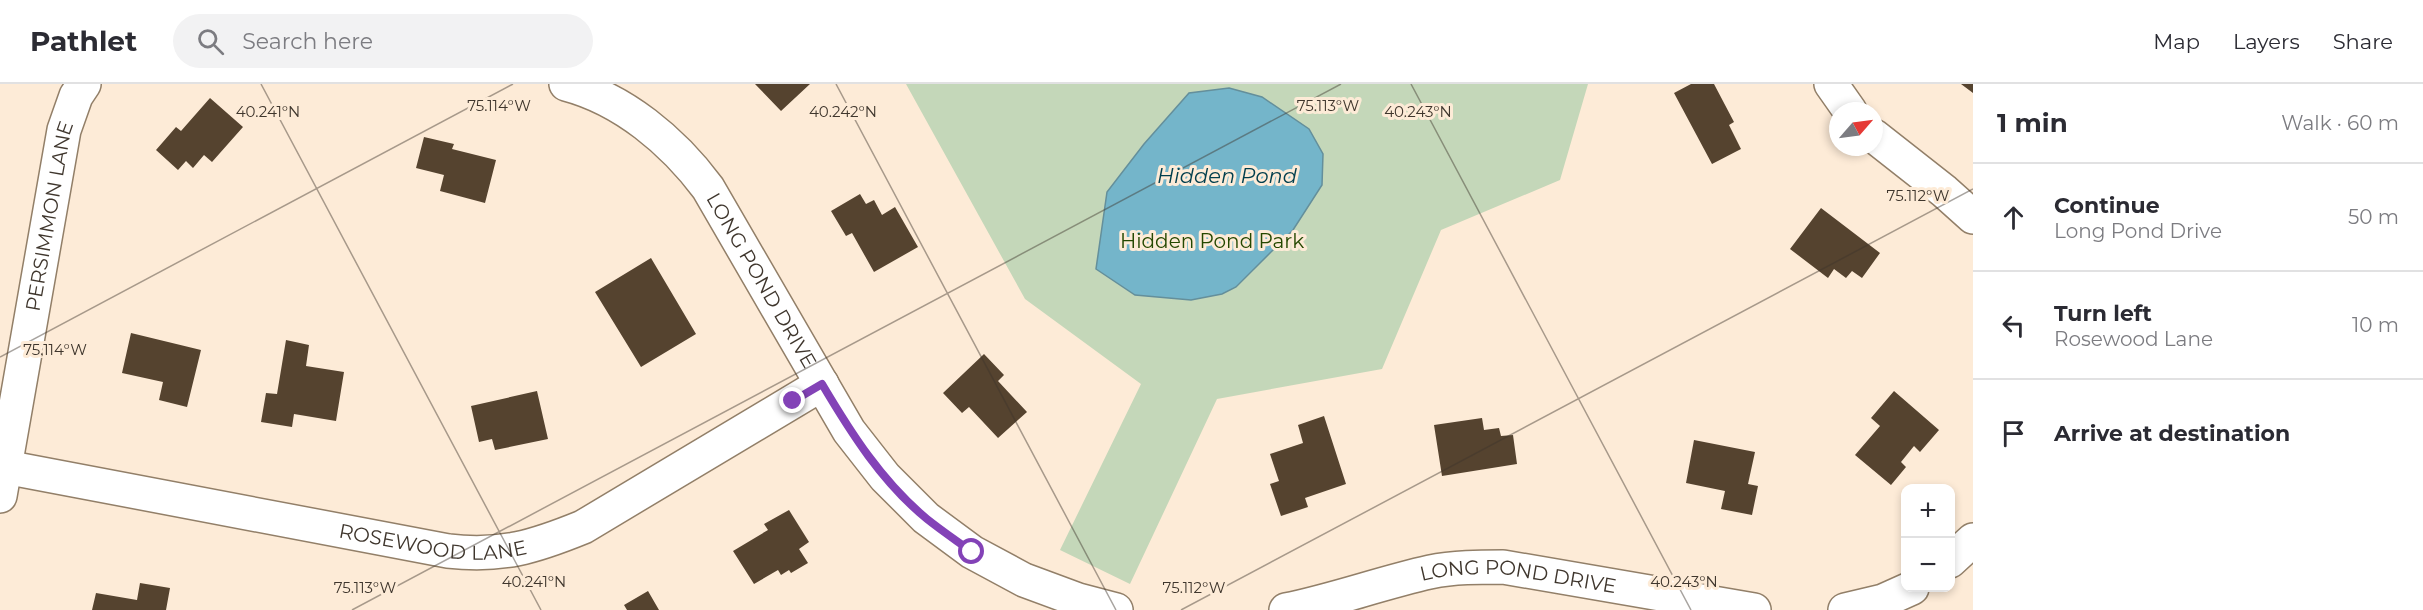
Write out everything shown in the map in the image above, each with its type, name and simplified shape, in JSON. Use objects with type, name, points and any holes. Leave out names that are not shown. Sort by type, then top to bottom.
[{"type":"street","name":"PERSIMMON LANE","points":[[2,482],[64,129],[76,96],[84,84]]},
{"type":"street","name":"LONG POND DRIVE","points":[[566,84],[607,100],[640,120],[670,144],[696,172],[708,188],[849,431],[885,477],[926,518],[972,552],[1024,580],[1106,609]]},
{"type":"street","points":[[1831,84],[1844,102]]},
{"type":"street","points":[[1883,143],[1944,191],[1973,218]]},
{"type":"street","name":"ROSEWOOD LANE","points":[[2,482],[448,552],[497,553],[542,544],[583,527],[822,384]]},
{"type":"street","points":[[1955,556],[1973,540]]},
{"type":"street","name":"LONG POND DRIVE","points":[[1286,610],[1431,572],[1467,567],[1503,567],[1674,603],[1754,610]]},
{"type":"street","points":[[1845,610],[1883,601],[1903,592]]},
{"type":"green space","name":"Hidden Pond Park","points":[[906,84],[1588,84],[1560,180],[1441,230],[1382,369],[1217,399],[1130,584],[1060,550],[1141,384],[1025,299]]},
{"type":"water","name":"Hidden Pond","points":[[1229,88],[1262,97],[1309,129],[1323,154],[1322,185],[1293,230],[1236,287],[1222,294],[1191,300],[1135,295],[1096,269],[1107,192],[1144,144],[1189,93]]},
{"type":"building","points":[[755,84],[810,84],[781,111]]},
{"type":"building","points":[[1691,84],[1714,84],[1734,122],[1729,125],[1741,149],[1712,164],[1674,93]]},
{"type":"building","points":[[1961,84],[1973,84],[1973,93]]},
{"type":"building","points":[[210,98],[243,127],[212,162],[204,155],[193,168],[186,161],[178,170],[156,150],[176,127],[181,131]]},
{"type":"building","points":[[424,137],[454,144],[452,149],[496,160],[485,203],[440,191],[444,175],[416,168]]},
{"type":"building","points":[[860,194],[866,204],[874,200],[882,215],[895,207],[918,247],[874,272],[852,233],[846,236],[831,211]]},
{"type":"building","points":[[1821,208],[1880,253],[1862,278],[1852,271],[1846,278],[1834,269],[1828,278],[1790,249]]},
{"type":"building","points":[[651,258],[696,334],[641,367],[595,292]]},
{"type":"building","points":[[131,333],[201,350],[187,407],[159,400],[163,382],[122,373]]},
{"type":"building","points":[[286,340],[309,345],[306,366],[344,372],[336,421],[294,414],[292,427],[261,422],[266,393],[277,394]]},
{"type":"building","points":[[984,354],[1004,375],[998,381],[1027,412],[998,438],[969,407],[962,413],[943,393]]},
{"type":"building","points":[[537,391],[548,439],[495,450],[492,439],[479,442],[471,406]]},
{"type":"building","points":[[1894,391],[1939,430],[1920,452],[1914,446],[1901,462],[1906,467],[1891,485],[1855,455],[1880,426],[1871,418]]},
{"type":"building","points":[[1324,416],[1346,484],[1305,498],[1308,507],[1281,516],[1270,484],[1279,481],[1270,454],[1303,443],[1298,425]]},
{"type":"building","points":[[1482,418],[1484,430],[1499,428],[1501,436],[1513,435],[1517,464],[1442,476],[1434,425]]},
{"type":"building","points":[[1694,440],[1755,452],[1748,484],[1758,486],[1752,515],[1721,509],[1725,491],[1686,483]]},
{"type":"building","points":[[789,510],[809,542],[799,549],[808,563],[791,573],[789,570],[781,575],[778,570],[754,584],[733,551],[768,530],[764,524]]},
{"type":"building","points":[[140,583],[170,588],[166,610],[92,610],[96,593],[137,600]]},
{"type":"building","points":[[648,591],[659,610],[627,610],[624,605]]},
{"type":"route","points":[[793,401],[822,384],[849,431],[885,477],[926,518],[972,552]]}]
